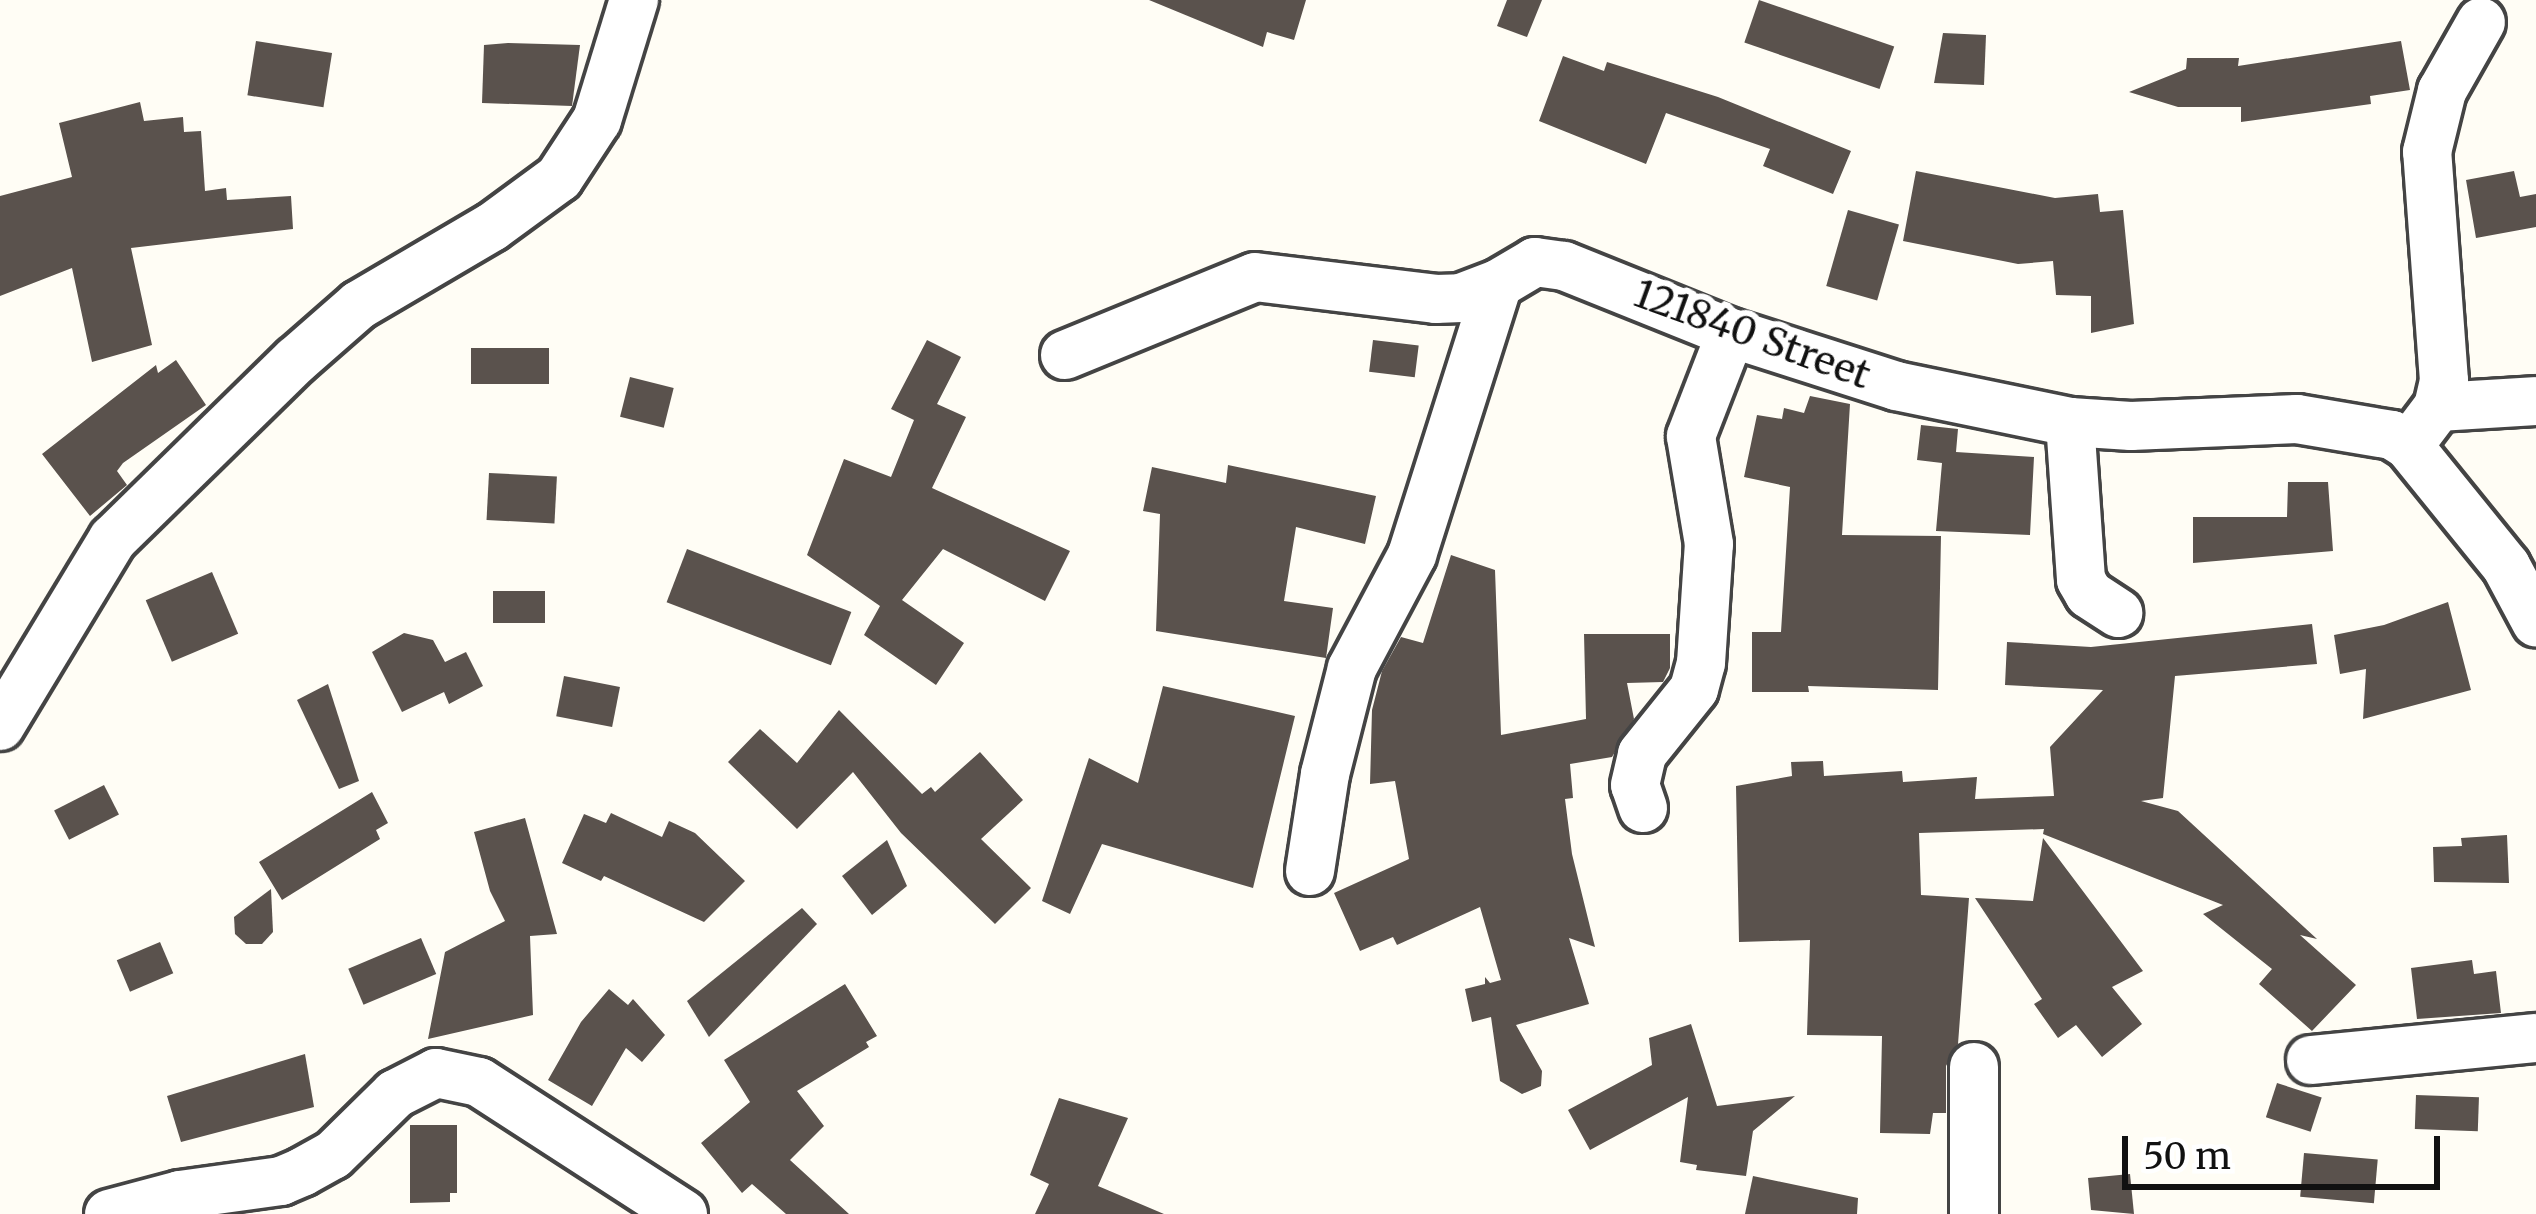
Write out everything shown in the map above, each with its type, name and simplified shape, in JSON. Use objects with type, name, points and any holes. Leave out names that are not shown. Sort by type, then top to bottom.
[{"type":"street","points":[[0,726],[113,539],[280,375],[359,305],[492,227],[559,178],[597,120],[634,0]]},
{"type":"street","points":[[2481,22],[2442,91],[2427,152],[2444,381],[2438,407],[2408,445],[2506,566],[2536,622]]},
{"type":"street","name":"121840 Street","points":[[1065,355],[1135,322],[1255,277],[1461,298],[1535,262],[1564,266],[1731,333],[1895,386],[2070,422],[2131,426],[2296,419],[2355,425],[2408,445]]},
{"type":"street","points":[[1310,871],[1325,774],[1352,668],[1412,555],[1498,284]]},
{"type":"street","points":[[1643,808],[1635,785],[1642,754],[1694,689],[1701,663],[1709,544],[1690,436],[1731,333]]},
{"type":"street","points":[[2438,407],[2536,401]]},
{"type":"street","points":[[2070,422],[2081,580],[2089,594],[2118,613]]},
{"type":"street","points":[[2312,1060],[2536,1038]]},
{"type":"street","points":[[1974,1067],[1974,1214]]},
{"type":"street","points":[[109,1214],[180,1195],[280,1181],[333,1155],[395,1094],[436,1073],[479,1082],[683,1214]]},
{"type":"building","points":[[1149,0],[1306,0],[1294,40],[1267,32],[1263,47]]},
{"type":"building","points":[[1507,0],[1542,0],[1527,37],[1497,26]]},
{"type":"building","points":[[1759,0],[1894,47],[1880,89],[1744,43]]},
{"type":"building","points":[[1943,33],[1986,35],[1984,85],[1934,83]]},
{"type":"building","points":[[256,41],[332,53],[323,107],[247,95]]},
{"type":"building","points":[[2401,41],[2410,90],[2370,96],[2371,104],[2241,122],[2241,107],[2178,107],[2129,92],[2186,69],[2187,58],[2239,58],[2238,66]]},
{"type":"building","points":[[484,45],[580,45],[572,106],[482,103]]},
{"type":"building","points":[[1563,56],[1604,71],[1607,62],[1718,97],[1851,151],[1833,194],[1763,166],[1770,149],[1666,113],[1646,164],[1539,121]]},
{"type":"building","points":[[140,102],[144,121],[183,117],[184,132],[201,131],[205,191],[226,188],[227,200],[291,196],[293,229],[131,248],[152,345],[92,362],[72,268],[0,296],[0,196],[72,177],[59,123]]},
{"type":"building","points":[[1916,171],[2055,198],[2098,194],[2100,212],[2123,210],[2134,324],[2091,333],[2091,296],[2056,295],[2053,261],[2018,264],[1903,241]]},
{"type":"building","points":[[2514,171],[2520,197],[2536,194],[2536,227],[2476,238],[2466,180]]},
{"type":"building","points":[[1848,210],[1899,225],[1877,301],[1826,286]]},
{"type":"building","points":[[927,340],[961,357],[937,404],[966,417],[932,488],[1070,551],[1045,601],[943,549],[902,600],[964,643],[936,685],[864,635],[880,606],[807,555],[844,459],[891,477],[914,420],[891,409]]},
{"type":"building","points":[[1373,340],[1419,346],[1415,377],[1369,372]]},
{"type":"building","points":[[471,348],[549,348],[549,384],[471,384]]},
{"type":"building","points":[[176,360],[206,405],[123,463],[117,471],[127,485],[90,516],[42,454],[156,365],[158,373]]},
{"type":"building","points":[[630,377],[674,388],[664,428],[620,417]]},
{"type":"building","points":[[1810,396],[1850,404],[1842,535],[1941,536],[1938,690],[1808,686],[1809,692],[1752,692],[1752,632],[1781,632],[1790,487],[1744,477],[1757,415],[1782,419],[1784,408],[1804,413]]},
{"type":"building","points":[[1921,425],[1958,429],[1956,452],[2034,457],[2030,535],[1936,531],[1942,463],[1917,460]]},
{"type":"building","points":[[1228,465],[1376,496],[1365,544],[1296,527],[1284,601],[1333,608],[1326,658],[1156,631],[1160,514],[1143,511],[1152,467],[1226,483]]},
{"type":"building","points":[[489,473],[557,477],[554,523],[487,520]]},
{"type":"building","points":[[2288,482],[2328,482],[2333,551],[2193,563],[2193,517],[2287,517]]},
{"type":"building","points":[[687,549],[851,612],[831,665],[667,602]]},
{"type":"building","points":[[1451,555],[1495,570],[1501,735],[1586,719],[1584,634],[1670,634],[1670,668],[1663,682],[1627,683],[1634,719],[1612,757],[1570,764],[1573,798],[1565,799],[1572,854],[1595,947],[1569,938],[1589,1004],[1516,1025],[1542,1071],[1541,1086],[1522,1094],[1500,1081],[1491,1017],[1472,1022],[1465,989],[1485,984],[1485,977],[1490,983],[1501,980],[1480,907],[1397,945],[1393,937],[1360,951],[1334,893],[1409,859],[1395,781],[1370,784],[1372,710],[1382,671],[1401,637],[1423,643]]},
{"type":"building","points":[[212,572],[238,634],[172,662],[146,600]]},
{"type":"building","points":[[493,591],[545,591],[545,623],[493,623]]},
{"type":"building","points":[[2448,602],[2471,690],[2363,719],[2366,669],[2340,674],[2334,635],[2384,625]]},
{"type":"building","points":[[2312,624],[2317,664],[2175,676],[2163,798],[2141,801],[2178,811],[2317,939],[2300,935],[2356,985],[2312,1031],[2259,984],[2272,969],[2203,914],[2223,905],[2043,834],[2044,829],[1919,833],[1921,895],[1969,898],[1958,1044],[1946,1066],[1946,1113],[1933,1113],[1930,1134],[1880,1133],[1882,1036],[1807,1035],[1810,940],[1739,942],[1736,786],[1792,776],[1791,762],[1823,761],[1824,776],[1902,771],[1903,782],[1977,777],[1975,799],[2054,796],[2050,747],[2103,690],[2005,685],[2007,642],[2091,647]]},
{"type":"building","points":[[404,633],[433,640],[445,662],[466,652],[483,686],[449,704],[444,692],[402,712],[372,652]]},
{"type":"building","points":[[564,676],[620,687],[612,727],[556,716]]},
{"type":"building","points":[[328,684],[359,781],[339,789],[297,700]]},
{"type":"building","points":[[1163,686],[1295,716],[1253,888],[1102,844],[1070,914],[1042,901],[1089,758],[1138,783]]},
{"type":"building","points":[[839,710],[922,794],[931,787],[935,792],[980,752],[1023,800],[981,839],[1031,888],[995,924],[901,833],[853,772],[797,829],[728,762],[760,729],[797,763]]},
{"type":"building","points":[[104,785],[119,814],[69,840],[54,810]]},
{"type":"building","points":[[372,792],[388,823],[376,830],[380,839],[282,900],[259,862]]},
{"type":"building","points":[[611,813],[662,837],[669,821],[695,833],[745,881],[704,922],[604,876],[601,881],[562,863],[584,814],[606,823]]},
{"type":"building","points":[[525,818],[557,934],[530,936],[533,1015],[428,1039],[445,952],[505,921],[490,891],[474,832]]},
{"type":"building","points":[[2507,835],[2509,883],[2434,882],[2433,847],[2462,846],[2461,838]]},
{"type":"building","points":[[2043,838],[2143,971],[2112,987],[2142,1024],[2102,1057],[2076,1025],[2058,1038],[2034,1004],[2042,999],[1975,898],[2033,901]]},
{"type":"building","points":[[887,840],[907,886],[872,915],[842,876]]},
{"type":"building","points":[[271,889],[273,932],[262,944],[246,944],[235,934],[234,917]]},
{"type":"building","points":[[802,908],[817,924],[709,1037],[687,1001]]},
{"type":"building","points":[[421,938],[436,974],[364,1005],[348,969]]},
{"type":"building","points":[[160,942],[173,973],[130,992],[117,960]]},
{"type":"building","points":[[2472,960],[2474,974],[2496,971],[2501,1013],[2417,1019],[2411,968]]},
{"type":"building","points":[[845,984],[877,1036],[866,1042],[869,1047],[797,1091],[824,1126],[790,1160],[849,1214],[786,1214],[752,1184],[742,1193],[701,1143],[750,1102],[724,1060]]},
{"type":"building","points":[[609,989],[628,1005],[633,999],[665,1035],[642,1062],[626,1048],[592,1106],[548,1080],[581,1022]]},
{"type":"building","points":[[1691,1024],[1717,1106],[1795,1096],[1753,1131],[1746,1176],[1696,1170],[1697,1165],[1680,1162],[1688,1097],[1590,1150],[1568,1110],[1652,1065],[1649,1038]]},
{"type":"building","points":[[305,1054],[314,1107],[181,1142],[167,1096]]},
{"type":"building","points":[[2277,1083],[2322,1098],[2311,1132],[2266,1117]]},
{"type":"building","points":[[2416,1095],[2479,1097],[2478,1131],[2415,1129]]},
{"type":"building","points":[[1059,1098],[1128,1118],[1098,1186],[1164,1214],[1035,1214],[1049,1184],[1030,1175]]},
{"type":"building","points":[[410,1125],[457,1125],[457,1193],[450,1193],[450,1202],[410,1203]]},
{"type":"building","points":[[2304,1153],[2378,1159],[2374,1203],[2300,1197]]},
{"type":"building","points":[[2130,1174],[2134,1214],[2091,1210],[2088,1178]]},
{"type":"building","points":[[1753,1176],[1858,1198],[1857,1214],[1745,1214]]}]
